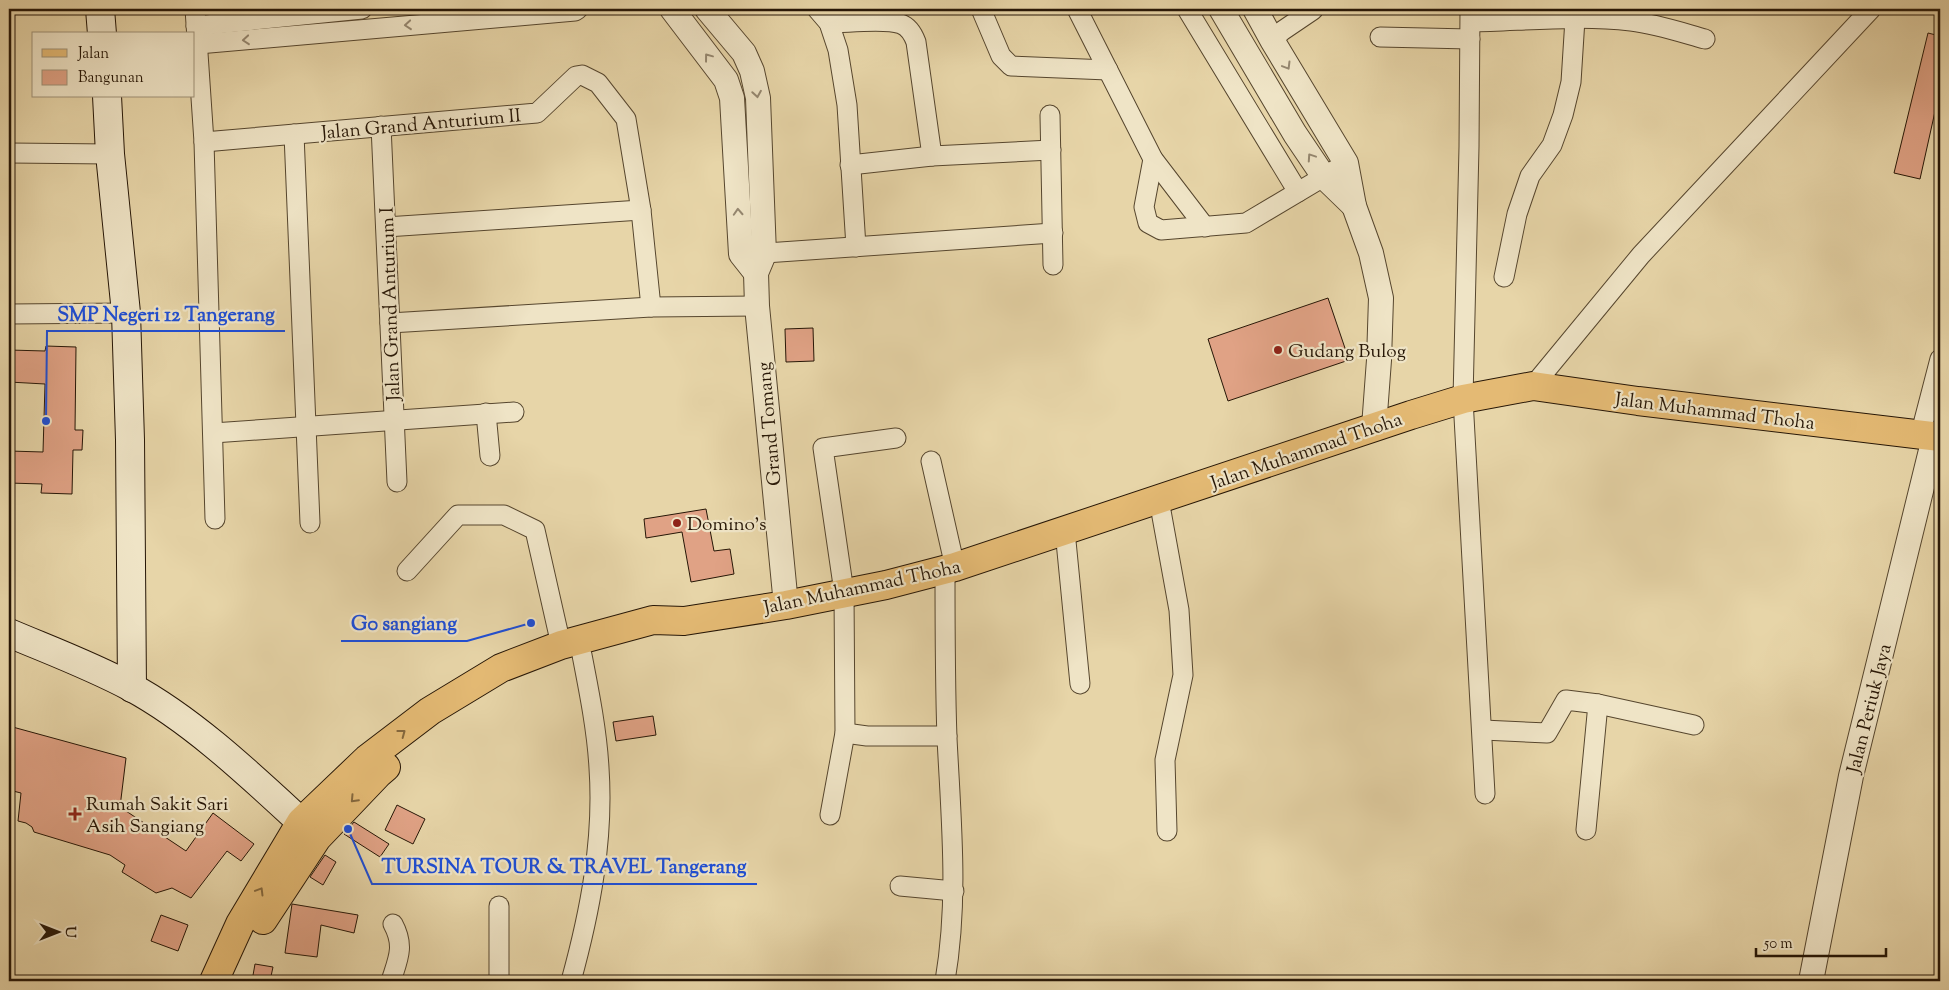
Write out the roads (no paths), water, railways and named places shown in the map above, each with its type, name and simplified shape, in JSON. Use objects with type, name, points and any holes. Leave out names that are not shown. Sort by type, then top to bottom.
[{"type":"main road","points":[[100,9],[102,32]]},
{"type":"main road","points":[[107,98],[110,154],[126,313],[130,440],[132,688]]},
{"type":"main road","name":"Jalan Muhammad Thoha","points":[[214,981],[248,927],[301,822],[373,766],[480,698],[571,650],[666,633],[684,621],[786,605],[886,585],[950,568],[1463,399],[1533,386],[1932,437]]},
{"type":"main road","points":[[9,633],[132,688],[180,719],[248,774],[301,822]]},
{"type":"main road","name":"Jalan Muhammad Thoha","points":[[234,981],[248,927],[373,766]]},
{"type":"street","points":[[196,26],[357,9],[354,30]]},
{"type":"street","points":[[196,26],[354,30],[576,9]]},
{"type":"street","points":[[672,9],[726,80],[732,98],[741,254],[760,264],[856,247],[1053,233]]},
{"type":"street","name":"Grand Tomang","points":[[707,9],[744,53],[752,71],[758,98],[760,264],[757,306],[786,605]]},
{"type":"street","points":[[817,9],[829,23],[838,50],[847,105],[856,247]]},
{"type":"street","points":[[981,9],[1001,56],[1011,66],[1108,70]]},
{"type":"street","points":[[1077,9],[1153,159],[1205,227]]},
{"type":"street","points":[[1187,9],[1298,192]]},
{"type":"street","points":[[1255,9],[1346,163],[1354,206],[1371,253],[1381,298],[1374,427]]},
{"type":"street","points":[[1533,386],[1641,255],[1871,9]]},
{"type":"street","points":[[1272,40],[1313,10]]},
{"type":"street","points":[[1202,34],[1224,14],[1295,134],[1324,177],[1354,206]]},
{"type":"street","points":[[1504,276],[1517,214],[1530,176],[1552,145],[1563,115],[1580,15]]},
{"type":"street","points":[[1380,37],[1470,23],[1580,15],[1639,23],[1705,39]]},
{"type":"street","points":[[829,23],[892,22],[907,27],[913,34],[916,42],[932,156]]},
{"type":"street","points":[[1470,23],[1463,399],[1483,730],[1485,794]]},
{"type":"street","points":[[196,26],[204,142],[215,519]]},
{"type":"street","name":"Jalan Grand Anturium II","points":[[204,142],[537,113],[576,76],[582,75],[598,83],[626,119],[641,210],[651,307]]},
{"type":"street","points":[[1050,115],[1053,265]]},
{"type":"street","name":"Jalan Grand Anturium I","points":[[381,126],[397,482]]},
{"type":"street","points":[[294,134],[310,523]]},
{"type":"street","points":[[850,165],[932,156],[1051,150]]},
{"type":"street","points":[[9,153],[110,154]]},
{"type":"street","points":[[1153,159],[1144,206],[1148,223],[1161,230],[1246,223],[1346,163]]},
{"type":"street","points":[[386,227],[641,210]]},
{"type":"street","points":[[390,323],[651,307],[757,306]]},
{"type":"street","points":[[9,314],[126,313]]},
{"type":"street","points":[[1932,437],[1940,359]]},
{"type":"street","points":[[213,433],[514,412]]},
{"type":"street","points":[[486,413],[490,456]]},
{"type":"street","name":"Jalan Periuk Jaya","points":[[1812,981],[1851,776],[1932,437]]},
{"type":"street","points":[[830,814],[845,733],[844,592],[823,448],[896,438]]},
{"type":"street","points":[[931,461],[950,568],[947,736],[954,854],[954,892],[944,981]]},
{"type":"street","points":[[1159,500],[1179,610],[1183,676],[1165,760],[1167,831]]},
{"type":"street","points":[[407,571],[458,515],[504,515],[535,530],[571,650],[599,768],[598,854],[584,934],[571,981]]},
{"type":"street","points":[[1065,531],[1080,684]]},
{"type":"street","points":[[1483,730],[1547,733],[1566,700],[1598,704],[1694,725]]},
{"type":"street","points":[[1586,830],[1598,704]]},
{"type":"street","points":[[845,733],[866,736],[947,736]]},
{"type":"street","points":[[900,886],[954,892]]},
{"type":"street","points":[[499,906],[499,981]]},
{"type":"street","points":[[391,981],[400,952],[400,936],[393,924]]},
{"type":"place","name":"Gudang Bulog","points":[[1278,350]]},
{"type":"place","name":"SMP Negeri 12 Tangerang","points":[[46,421]]},
{"type":"place","name":"Domino's","points":[[677,523]]},
{"type":"place","name":"G0 sangiang","points":[[531,623]]},
{"type":"place","name":"Rumah Sakit Sari Asih Sangiang","points":[[75,814]]},
{"type":"place","name":"TURSINA TOUR & TRAVEL Tangerang","points":[[348,829]]}]
